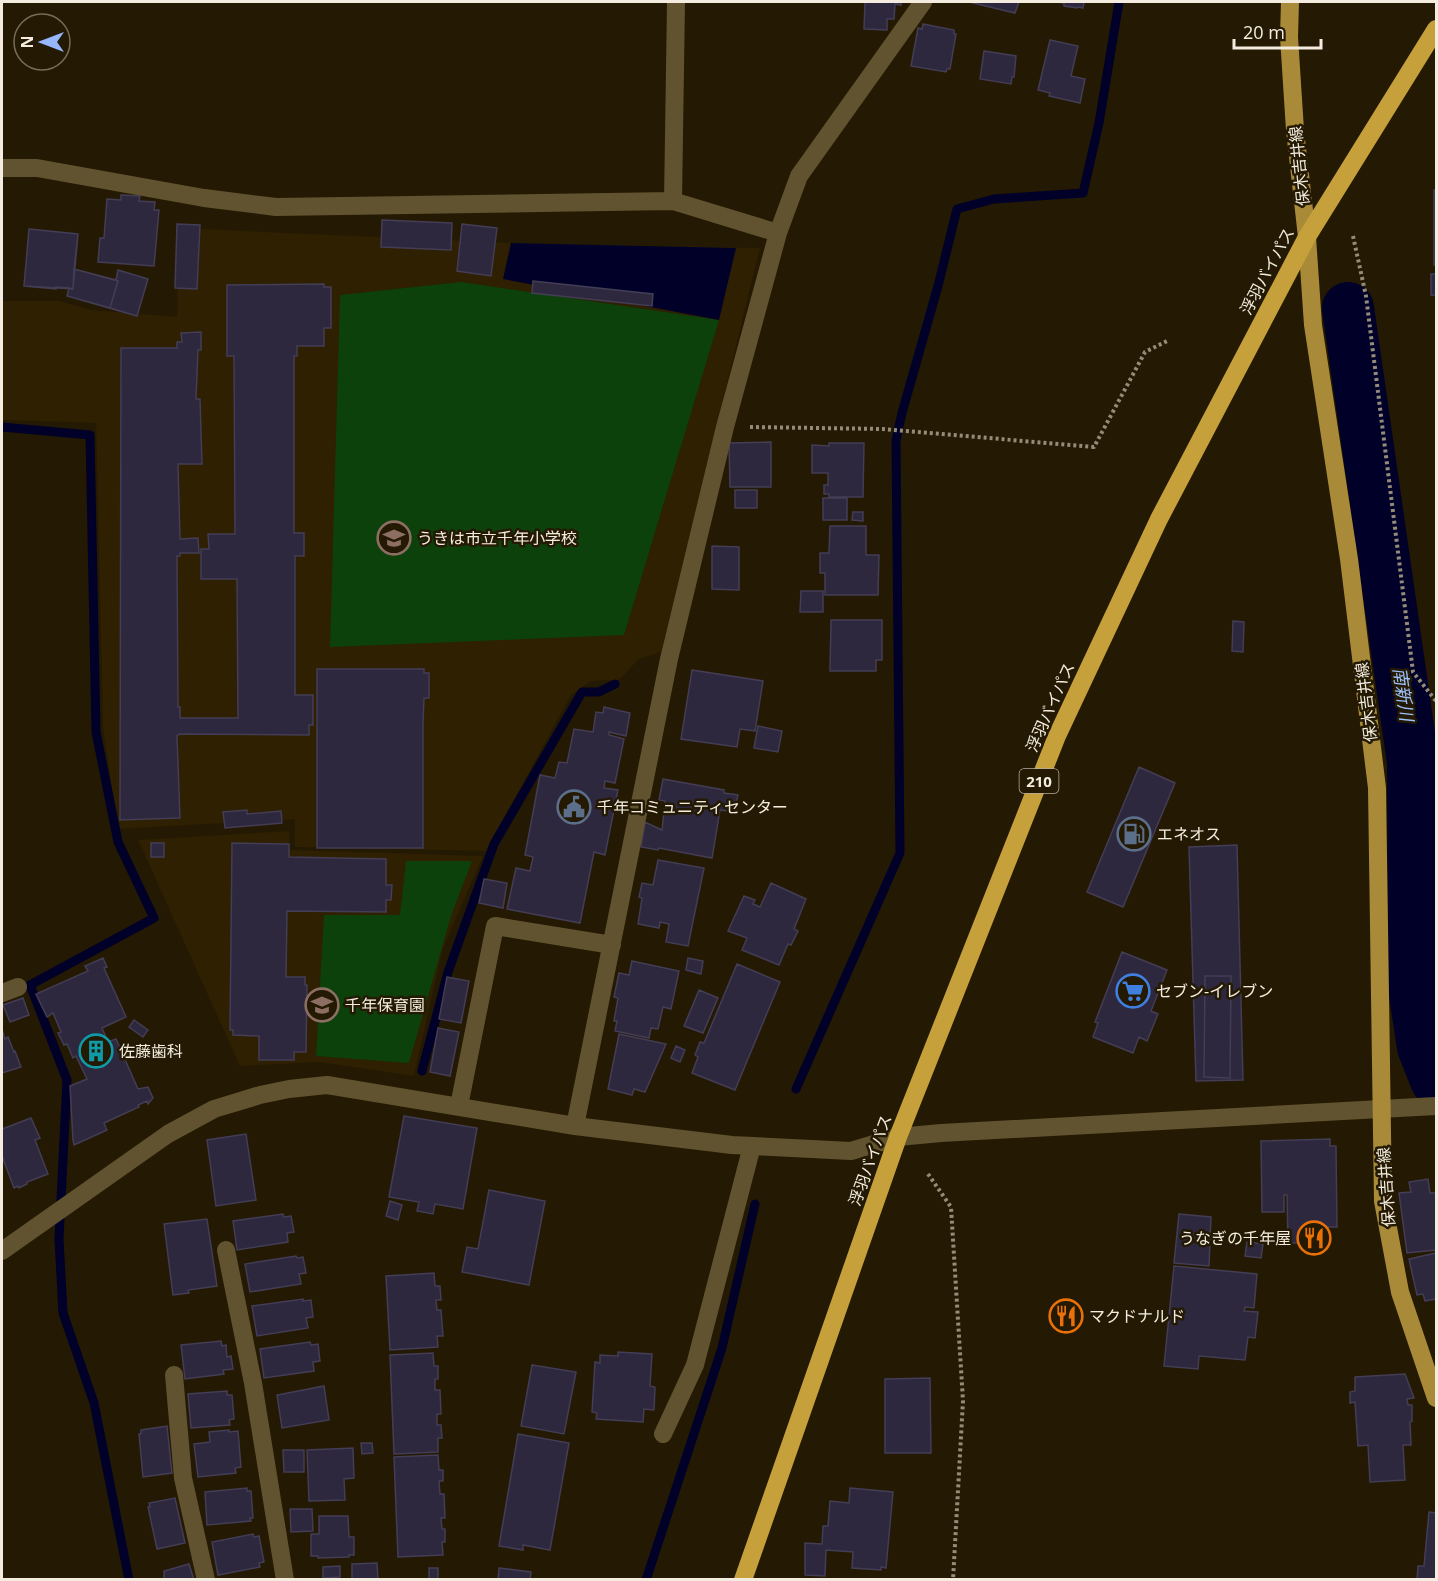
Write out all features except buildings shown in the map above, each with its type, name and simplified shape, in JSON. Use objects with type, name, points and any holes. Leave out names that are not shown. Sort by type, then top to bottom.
[{"type":"highway","name":"浮羽バイパス","points":[[743,1580],[898,1137],[1057,736],[1159,519],[1306,237],[1437,29]]},
{"type":"main road","name":"保木吉井線","points":[[1290,2],[1289,37],[1295,130],[1313,325],[1349,559],[1377,788],[1383,1201],[1400,1292],[1437,1398]]},
{"type":"street","points":[[673,201],[676,2]]},
{"type":"street","points":[[575,1126],[669,659],[725,427],[778,233],[799,176],[923,2]]},
{"type":"street","points":[[2,168],[37,168],[204,198],[276,207],[673,201],[778,233]]},
{"type":"street","points":[[459,1106],[495,926],[612,945]]},
{"type":"street","points":[[2,1251],[168,1134],[214,1109],[260,1095],[327,1085],[575,1126],[752,1146],[851,1151],[898,1137],[1437,1106]]},
{"type":"street","points":[[663,1434],[695,1365],[752,1146]]},
{"type":"street","points":[[226,1250],[254,1383],[285,1580]]},
{"type":"street","points":[[174,1375],[183,1478],[206,1580]]},
{"type":"path","points":[[1353,236],[1366,296],[1413,672],[1437,701]]},
{"type":"path","points":[[725,427],[883,429],[1094,447],[1145,352],[1169,340]]},
{"type":"path","points":[[928,1174],[951,1207],[952,1218],[963,1401],[953,1580]]},
{"type":"shaded area","name":"うきは市立千年小学校","points":[[179,228],[511,243],[760,248],[661,652],[639,659],[619,680],[591,681],[571,695],[486,851],[295,847],[295,819],[118,829],[103,728],[96,423],[2,420],[2,301],[60,301],[91,310],[177,317]]},
{"type":"shaded area","name":"千年保育園","points":[[289,831],[290,850],[483,856],[443,948],[414,1076],[320,1062],[240,1066],[138,840]]},
{"type":"green space","points":[[461,282],[719,320],[624,635],[330,647],[340,295]]},
{"type":"green space","points":[[406,861],[472,861],[451,916],[409,1063],[316,1056],[324,915],[400,915]]},
{"type":"water","points":[[511,243],[736,248],[719,320],[503,279]]},
{"type":"waterway","points":[[796,1089],[900,853],[896,440],[957,209],[994,199],[1083,193],[1099,123],[1119,2]]},
{"type":"waterway","name":"南新川","points":[[1348,308],[1413,762],[1414,988],[1423,1047],[1436,1080]]},
{"type":"waterway","points":[[2,427],[90,435],[96,732],[118,842],[154,918],[30,985],[67,1080],[59,1239],[63,1313],[94,1403],[129,1580]]},
{"type":"waterway","points":[[422,1071],[448,972],[494,844],[582,692],[599,692],[615,684]]},
{"type":"waterway","points":[[646,1580],[722,1348],[755,1204]]},
{"type":"place","name":"うきは市立千年小学校","points":[[394,538]]},
{"type":"place","name":"千年コミュニティセンター","points":[[574,807]]},
{"type":"place","name":"エネオス","points":[[1134,834]]},
{"type":"place","name":"セブン-イレブン","points":[[1133,991]]},
{"type":"place","name":"千年保育園","points":[[322,1005]]},
{"type":"place","name":"佐藤歯科","points":[[96,1051]]},
{"type":"place","name":"うなぎの千年屋","points":[[1314,1238]]},
{"type":"place","name":"マクドナルド","points":[[1066,1316]]}]
